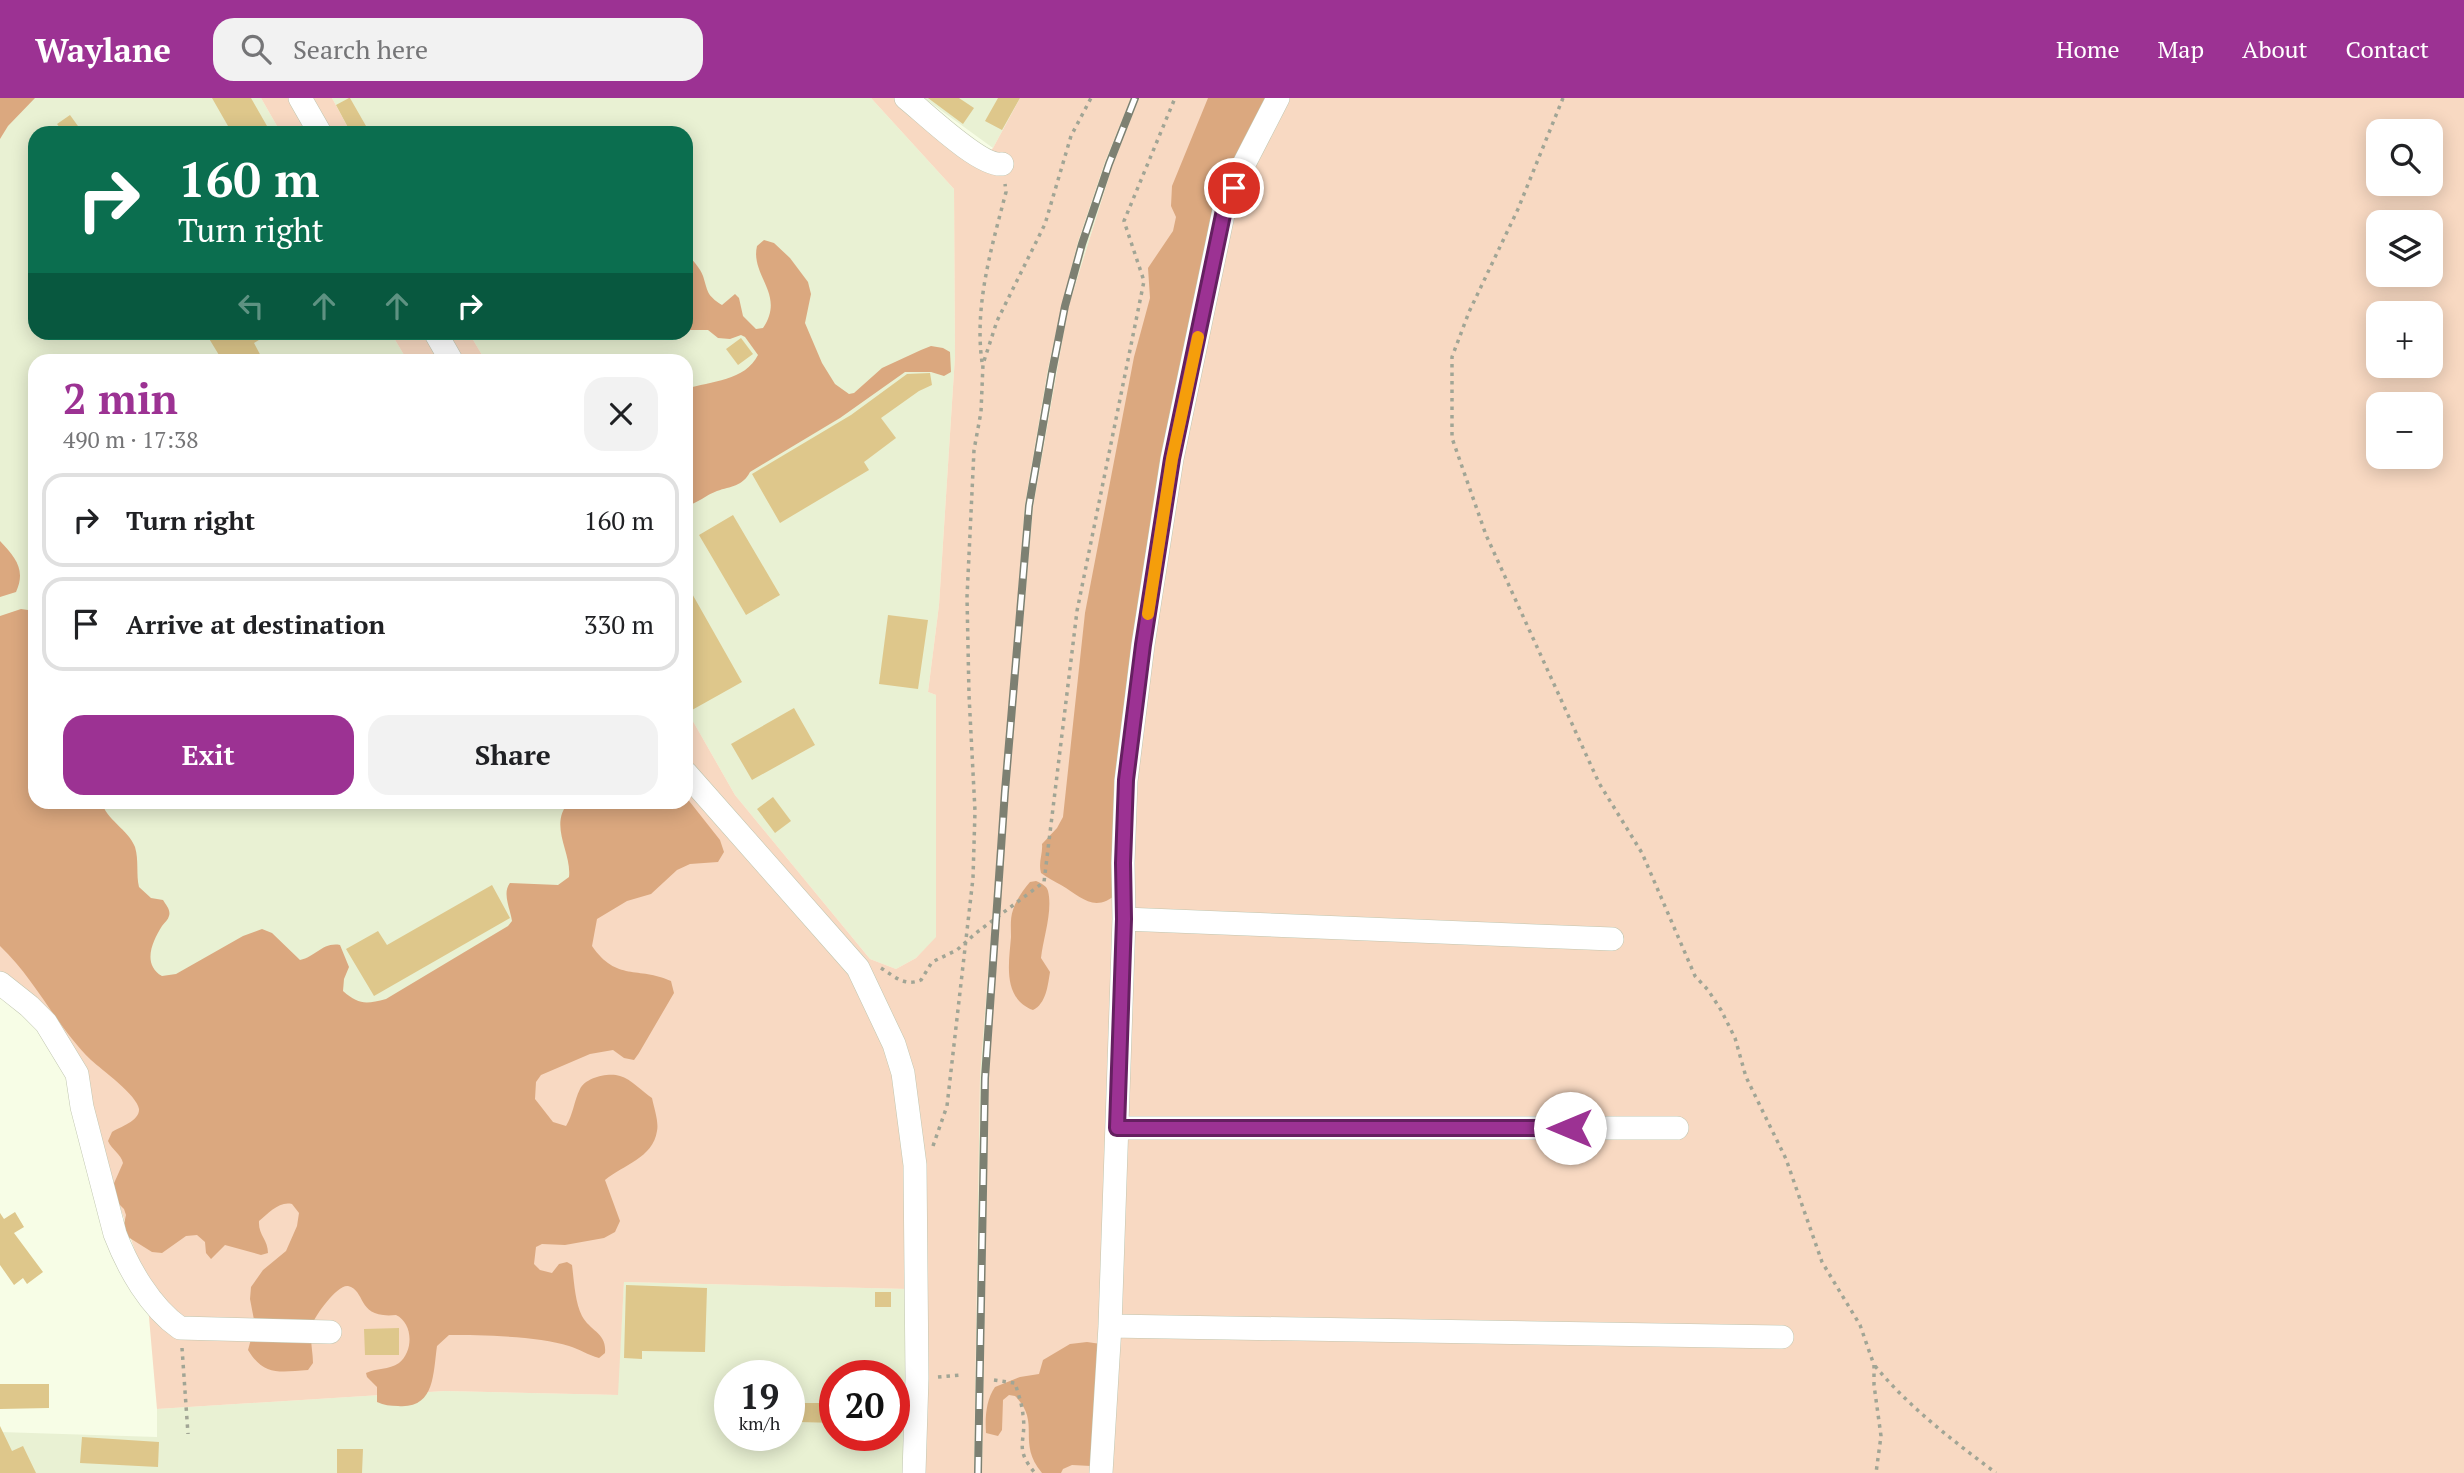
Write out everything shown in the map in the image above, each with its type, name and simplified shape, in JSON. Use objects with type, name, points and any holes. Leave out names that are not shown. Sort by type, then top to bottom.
[{"type":"street","points":[[300,98],[316,126]]},
{"type":"street","points":[[906,98],[977,156],[995,165],[1002,164]]},
{"type":"street","points":[[1101,1473],[1110,1326],[1126,780],[1143,645],[1172,459],[1224,210],[1278,98]]},
{"type":"street","points":[[693,782],[858,968],[894,1044],[903,1073],[915,1165],[917,1378],[914,1473]]},
{"type":"street","points":[[1124,919],[1612,939]]},
{"type":"street","points":[[0,983],[46,1023],[77,1074],[82,1107],[110,1219],[123,1254],[167,1319],[180,1328],[330,1332]]},
{"type":"street","points":[[1117,1128],[1677,1128]]},
{"type":"street","points":[[1110,1326],[1782,1337]]},
{"type":"path","points":[[983,365],[997,321],[1045,224],[1071,136],[1091,98]]},
{"type":"path","points":[[858,968],[874,966],[900,980],[915,983],[921,980],[932,962],[966,944],[976,933],[1044,882],[1077,611],[1144,281],[1124,221],[1175,98]]},
{"type":"path","points":[[1563,98],[1518,209],[1469,312],[1452,357],[1452,438],[1486,535],[1599,783],[1642,853],[1695,976],[1721,1010],[1735,1038],[1746,1077],[1786,1159],[1822,1262],[1860,1325],[1874,1365],[1881,1436],[1876,1473]]},
{"type":"path","points":[[915,1165],[929,1153],[937,1140],[947,1106],[973,878],[975,810],[967,597],[972,474],[981,412],[983,365],[979,344],[987,274],[1006,192],[1002,164]]},
{"type":"path","points":[[180,1328],[188,1434]]},
{"type":"path","points":[[1874,1365],[1898,1394],[1995,1473]]},
{"type":"path","points":[[994,1380],[1015,1382],[1024,1418],[1020,1446],[1026,1463],[1034,1473]]},
{"type":"shaded area","points":[[0,98],[261,98],[277,126],[28,126],[28,340],[395,340],[403,354],[28,354],[28,809],[655,809],[682,857],[227,1112],[0,774]]},
{"type":"shaded area","points":[[0,98],[35,98],[8,126],[0,139]]},
{"type":"shaded area","points":[[261,98],[292,98],[308,126],[277,126]]},
{"type":"shaded area","points":[[310,98],[332,98],[347,126],[326,126]]},
{"type":"shaded area","points":[[332,98],[871,98],[954,189],[955,356],[939,605],[928,692],[936,695],[936,938],[916,958],[896,969],[870,959],[735,795],[693,721],[693,354],[481,354],[473,340],[693,340],[693,126],[347,126]]},
{"type":"shaded area","points":[[871,98],[899,98],[978,163],[993,148],[1020,98],[1131,98],[1105,162],[1078,242],[1048,369],[1025,505],[980,1077],[974,1473],[921,1473],[922,1171],[877,993],[693,771],[693,721],[735,795],[870,959],[896,969],[916,958],[936,937],[936,695],[928,692],[939,605],[955,356],[954,189]]},
{"type":"shaded area","points":[[924,98],[1020,98],[993,148]]},
{"type":"shaded area","points":[[1131,98],[1139,98],[1112,167],[1068,308],[1033,507],[1008,792],[988,1078],[982,1473],[974,1473],[980,1077],[1025,505],[1048,369],[1078,242],[1105,162]]},
{"type":"shaded area","points":[[1139,98],[2464,98],[2464,1473],[982,1473],[988,1078],[1008,792],[1033,507],[1068,308],[1112,167]]},
{"type":"shaded area","points":[[1208,98],[1269,98],[1235,166],[1130,658],[1118,893],[1110,899],[1095,903],[1041,873],[1042,844],[1063,817],[1085,613],[1134,357],[1150,298],[1148,268],[1173,231],[1176,217],[1171,206],[1172,186]]},
{"type":"shaded area","points":[[764,240],[774,243],[790,258],[808,282],[811,294],[805,323],[822,363],[835,384],[849,394],[854,393],[882,368],[931,346],[950,352],[951,372],[944,376],[931,372],[905,372],[840,418],[750,472],[740,483],[693,503],[693,387],[736,375],[752,364],[758,355],[741,335],[730,339],[718,338],[708,330],[693,330],[693,261],[713,298],[722,305],[735,294],[739,298],[743,316],[756,329],[763,328],[771,305],[758,267],[757,246]]},
{"type":"shaded area","points":[[395,340],[430,340],[438,354],[403,354]]},
{"type":"shaded area","points":[[447,340],[473,340],[481,354],[455,354]]},
{"type":"shaded area","points":[[0,541],[15,559],[20,577],[16,592],[0,597]]},
{"type":"shaded area","points":[[21,609],[28,610],[28,809],[105,809],[128,835],[135,847],[139,887],[151,898],[163,900],[169,912],[151,952],[152,965],[162,976],[176,974],[243,936],[262,929],[272,933],[300,960],[328,946],[340,945],[349,967],[343,991],[363,1002],[386,999],[508,926],[512,921],[507,896],[510,883],[558,885],[569,877],[561,829],[564,809],[693,809],[693,806],[720,840],[724,852],[718,862],[690,864],[677,870],[651,894],[627,901],[597,919],[592,946],[610,965],[619,969],[671,981],[674,993],[634,1060],[624,1058],[613,1050],[590,1054],[541,1075],[536,1082],[535,1099],[553,1122],[566,1126],[583,1085],[603,1075],[620,1076],[633,1083],[652,1098],[656,1115],[657,1131],[650,1148],[605,1180],[620,1221],[615,1232],[604,1238],[565,1245],[542,1244],[536,1247],[534,1264],[540,1270],[552,1273],[559,1264],[567,1262],[572,1265],[582,1316],[605,1346],[605,1353],[599,1358],[569,1346],[542,1340],[449,1335],[437,1346],[433,1378],[426,1396],[410,1405],[385,1405],[377,1402],[377,1387],[366,1373],[391,1367],[404,1358],[410,1338],[406,1324],[396,1315],[374,1313],[364,1304],[358,1293],[348,1286],[333,1295],[314,1320],[311,1334],[313,1363],[308,1370],[273,1371],[260,1364],[248,1350],[255,1325],[250,1299],[251,1287],[263,1270],[286,1251],[297,1226],[299,1213],[292,1204],[278,1206],[259,1221],[268,1253],[261,1255],[225,1245],[211,1259],[206,1253],[205,1242],[197,1235],[186,1236],[162,1253],[152,1252],[128,1237],[124,1224],[124,1209],[115,1200],[111,1190],[123,1163],[108,1141],[112,1132],[136,1117],[139,1109],[137,1103],[79,1047],[24,973],[0,946],[0,616]]},
{"type":"shaded area","points":[[0,774],[227,1112],[681,858],[684,809],[693,809],[693,794],[851,972],[888,1047],[902,1111],[908,1289],[624,1282],[618,1395],[445,1391],[157,1409],[146,1283],[76,1078],[0,978]]},
{"type":"shaded area","points":[[1036,881],[1048,891],[1049,916],[1041,958],[1050,972],[1044,999],[1033,1010],[1016,997],[1009,968],[1013,910],[1030,882]]},
{"type":"shaded area","points":[[624,1282],[908,1289],[907,1360],[819,1360],[819,1451],[905,1451],[905,1473],[0,1473],[0,1432],[157,1437],[157,1409],[445,1391],[617,1395]]},
{"type":"shaded area","points":[[1070,1344],[1101,1344],[1091,1466],[1072,1465],[1061,1473],[1042,1473],[1031,1452],[1027,1415],[1015,1396],[1009,1395],[1003,1400],[1002,1430],[998,1436],[986,1433],[990,1397],[995,1387],[1020,1377],[1039,1374],[1043,1360]]},
{"type":"building","points":[[212,98],[251,98],[267,126],[228,126]]},
{"type":"building","points":[[350,98],[366,126],[347,126],[336,105]]},
{"type":"building","points":[[928,98],[959,98],[974,108],[963,124]]},
{"type":"building","points":[[998,98],[1020,98],[1002,130],[985,121]]},
{"type":"building","points":[[70,115],[78,126],[59,126],[57,124]]},
{"type":"building","points":[[741,338],[753,354],[738,365],[726,349]]},
{"type":"building","points":[[210,340],[259,340],[254,343],[260,354],[218,354]]},
{"type":"building","points":[[930,373],[932,385],[881,418],[896,438],[864,462],[869,470],[780,523],[752,474],[851,415],[907,374]]},
{"type":"building","points":[[733,515],[780,595],[746,615],[699,535]]},
{"type":"building","points":[[693,595],[742,682],[693,709]]},
{"type":"building","points":[[888,615],[928,620],[918,689],[879,684]]},
{"type":"building","points":[[794,708],[815,745],[752,780],[731,744]]},
{"type":"building","points":[[773,797],[791,821],[775,833],[757,809]]},
{"type":"building","points":[[492,885],[510,918],[374,996],[346,949],[378,931],[387,945]]},
{"type":"building","points":[[15,1212],[24,1227],[14,1233],[43,1272],[27,1284],[23,1278],[14,1285],[0,1265],[0,1213],[4,1219]]},
{"type":"building","points":[[626,1285],[707,1288],[705,1352],[642,1351],[642,1359],[624,1358]]},
{"type":"building","points":[[875,1292],[891,1292],[891,1307],[875,1307]]},
{"type":"building","points":[[399,1328],[399,1355],[365,1355],[364,1329]]},
{"type":"building","points":[[0,1384],[49,1384],[49,1408],[0,1409]]},
{"type":"building","points":[[805,1403],[819,1403],[819,1423],[805,1422]]},
{"type":"building","points":[[0,1426],[12,1451],[23,1446],[36,1473],[0,1473]]},
{"type":"building","points":[[82,1437],[159,1442],[158,1467],[80,1463]]},
{"type":"building","points":[[337,1449],[363,1449],[362,1473],[337,1473]]},
{"type":"railway","points":[[978,1473],[985,1078],[1029,506],[1065,306],[1082,244],[1135,98]]},
{"type":"slow traffic","points":[[1148,614],[1172,459],[1198,337]]},
{"type":"route","points":[[1234,188],[1224,210],[1172,459],[1129,753],[1123,863],[1124,919],[1117,1128],[1570,1128]]}]
